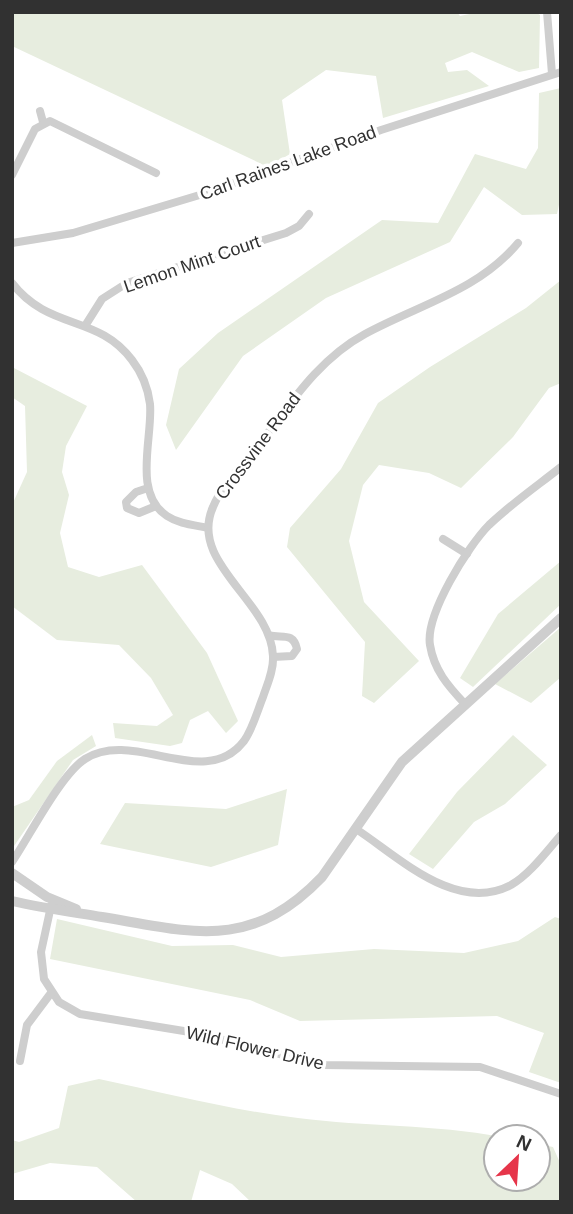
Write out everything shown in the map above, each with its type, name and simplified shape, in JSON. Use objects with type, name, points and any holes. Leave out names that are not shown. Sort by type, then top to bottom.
[{"type":"street","points":[[547,12],[557,73]]},
{"type":"street","name":"Carl Raines Lake Road","points":[[12,243],[73,233],[203,194],[381,130],[557,73]]},
{"type":"street","points":[[40,111],[43,122]]},
{"type":"street","points":[[43,122],[55,123],[156,173]]},
{"type":"street","points":[[12,175],[31,136],[43,122]]},
{"type":"street","name":"Lemon Mint Court","points":[[85,326],[102,299],[127,282],[286,233],[299,226],[309,214]]},
{"type":"street","name":"Crossvine Road","points":[[208,528],[216,499],[318,369],[362,335],[477,280],[518,243]]},
{"type":"street","points":[[12,283],[39,309],[85,326],[115,342],[133,361],[145,382],[150,413],[148,488],[156,506],[176,520],[208,528],[214,553],[260,617],[269,635],[273,657],[251,730],[237,749],[209,762],[118,748],[84,759],[69,774],[12,862]]},
{"type":"street","points":[[466,704],[440,675],[434,663],[429,637],[434,615],[467,554],[488,526],[561,467]]},
{"type":"street","points":[[148,488],[131,495],[126,502],[127,508],[139,513],[156,506]]},
{"type":"street","points":[[443,539],[467,554]]},
{"type":"street","points":[[12,901],[51,904],[103,917],[197,933],[231,930],[257,922],[309,890],[356,829],[402,762],[561,618]]},
{"type":"street","points":[[269,635],[289,636],[296,642],[297,649],[292,656],[273,657]]},
{"type":"street","points":[[356,829],[441,884],[478,893],[512,884],[561,835]]},
{"type":"street","points":[[12,873],[51,904]]},
{"type":"street","points":[[20,1061],[27,1025],[36,1009],[51,993],[40,963],[51,904]]},
{"type":"street","name":"Wild Flower Drive","points":[[51,993],[66,1007],[80,1014],[196,1033],[311,1064],[467,1066],[506,1074],[561,1094]]},
{"type":"shaded area","points":[[12,12],[457,12],[460,16],[479,12],[535,12],[540,15],[539,68],[519,72],[472,52],[445,63],[448,72],[467,70],[489,86],[383,118],[376,76],[326,70],[282,100],[290,154],[268,167],[12,46]]},
{"type":"shaded area","points":[[561,88],[561,195],[557,214],[522,215],[484,187],[450,242],[326,298],[243,356],[176,450],[166,425],[179,369],[218,333],[382,220],[438,223],[475,154],[526,169],[538,148],[539,93]]},
{"type":"shaded area","points":[[561,280],[561,383],[549,388],[513,437],[461,488],[429,473],[379,465],[363,485],[349,541],[364,602],[419,661],[374,703],[362,696],[365,642],[287,547],[290,528],[341,469],[378,403],[430,367],[526,308]]},
{"type":"shaded area","points":[[12,367],[87,406],[66,446],[62,472],[69,495],[60,533],[68,567],[99,577],[142,565],[207,653],[238,721],[226,733],[208,711],[190,720],[182,743],[170,746],[115,738],[113,723],[157,726],[173,715],[151,678],[119,645],[57,640],[12,606],[12,505],[27,472],[25,406],[12,397]]},
{"type":"shaded area","points":[[561,561],[561,604],[473,687],[460,678],[498,614]]},
{"type":"shaded area","points":[[561,627],[561,677],[531,703],[495,684]]},
{"type":"shaded area","points":[[92,735],[96,746],[73,760],[12,849],[12,807],[29,800],[57,761]]},
{"type":"shaded area","points":[[513,735],[547,765],[505,804],[474,822],[433,869],[409,854],[457,792]]},
{"type":"shaded area","points":[[287,789],[278,845],[211,867],[100,844],[125,803],[226,809]]},
{"type":"shaded area","points":[[555,917],[561,919],[561,1083],[529,1072],[544,1033],[497,1016],[300,1021],[250,1000],[50,959],[57,919],[172,946],[233,945],[281,957],[374,949],[464,953],[518,941]]},
{"type":"shaded area","points":[[99,1079],[273,1115],[482,1134],[482,1193],[552,1193],[553,1147],[561,1165],[561,1202],[251,1202],[232,1184],[200,1170],[191,1202],[137,1202],[97,1167],[50,1163],[12,1174],[12,1140],[19,1142],[59,1128],[68,1086]]}]
